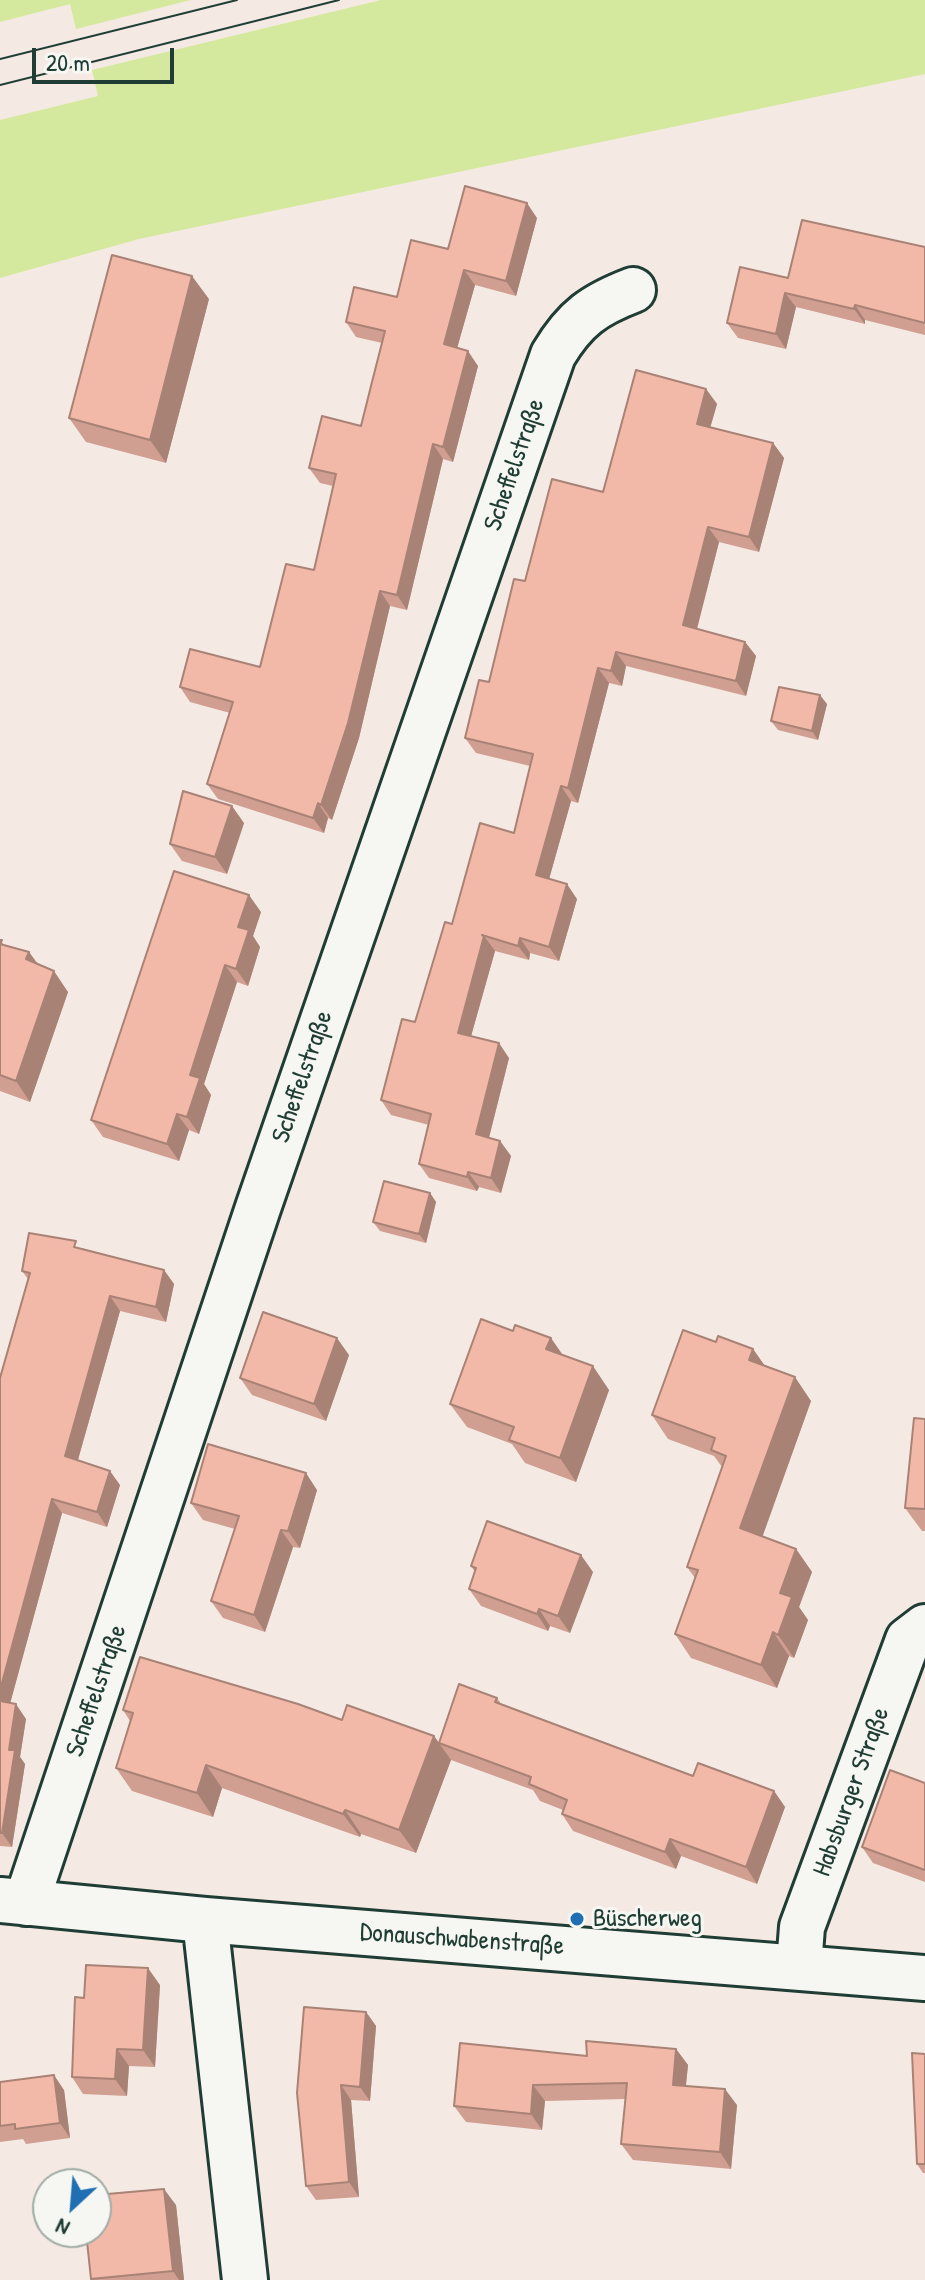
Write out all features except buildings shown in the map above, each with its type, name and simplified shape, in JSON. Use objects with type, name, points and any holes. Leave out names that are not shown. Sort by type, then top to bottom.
[{"type":"street","name":"Scheffelstraße","points":[[13,1902],[258,1208],[553,355],[569,329],[594,307],[633,290]]},
{"type":"street","name":"Habsburger Straße","points":[[799,1966],[802,1927],[812,1898],[908,1640],[925,1627]]},
{"type":"street","name":"Donauschwabenstraße","points":[[13,1902],[925,1978]]},
{"type":"street","points":[[205,1920],[245,2280]]},
{"type":"green space","points":[[0,0],[191,0],[76,29],[70,4],[0,22]]},
{"type":"green space","points":[[381,0],[925,0],[925,74],[139,239],[0,278],[0,120],[98,96],[92,70]]},
{"type":"tram line","points":[[0,59],[237,0]]},
{"type":"tram line","points":[[0,85],[339,0]]},
{"type":"place","name":"Büscherweg","points":[[577,1919]]}]
